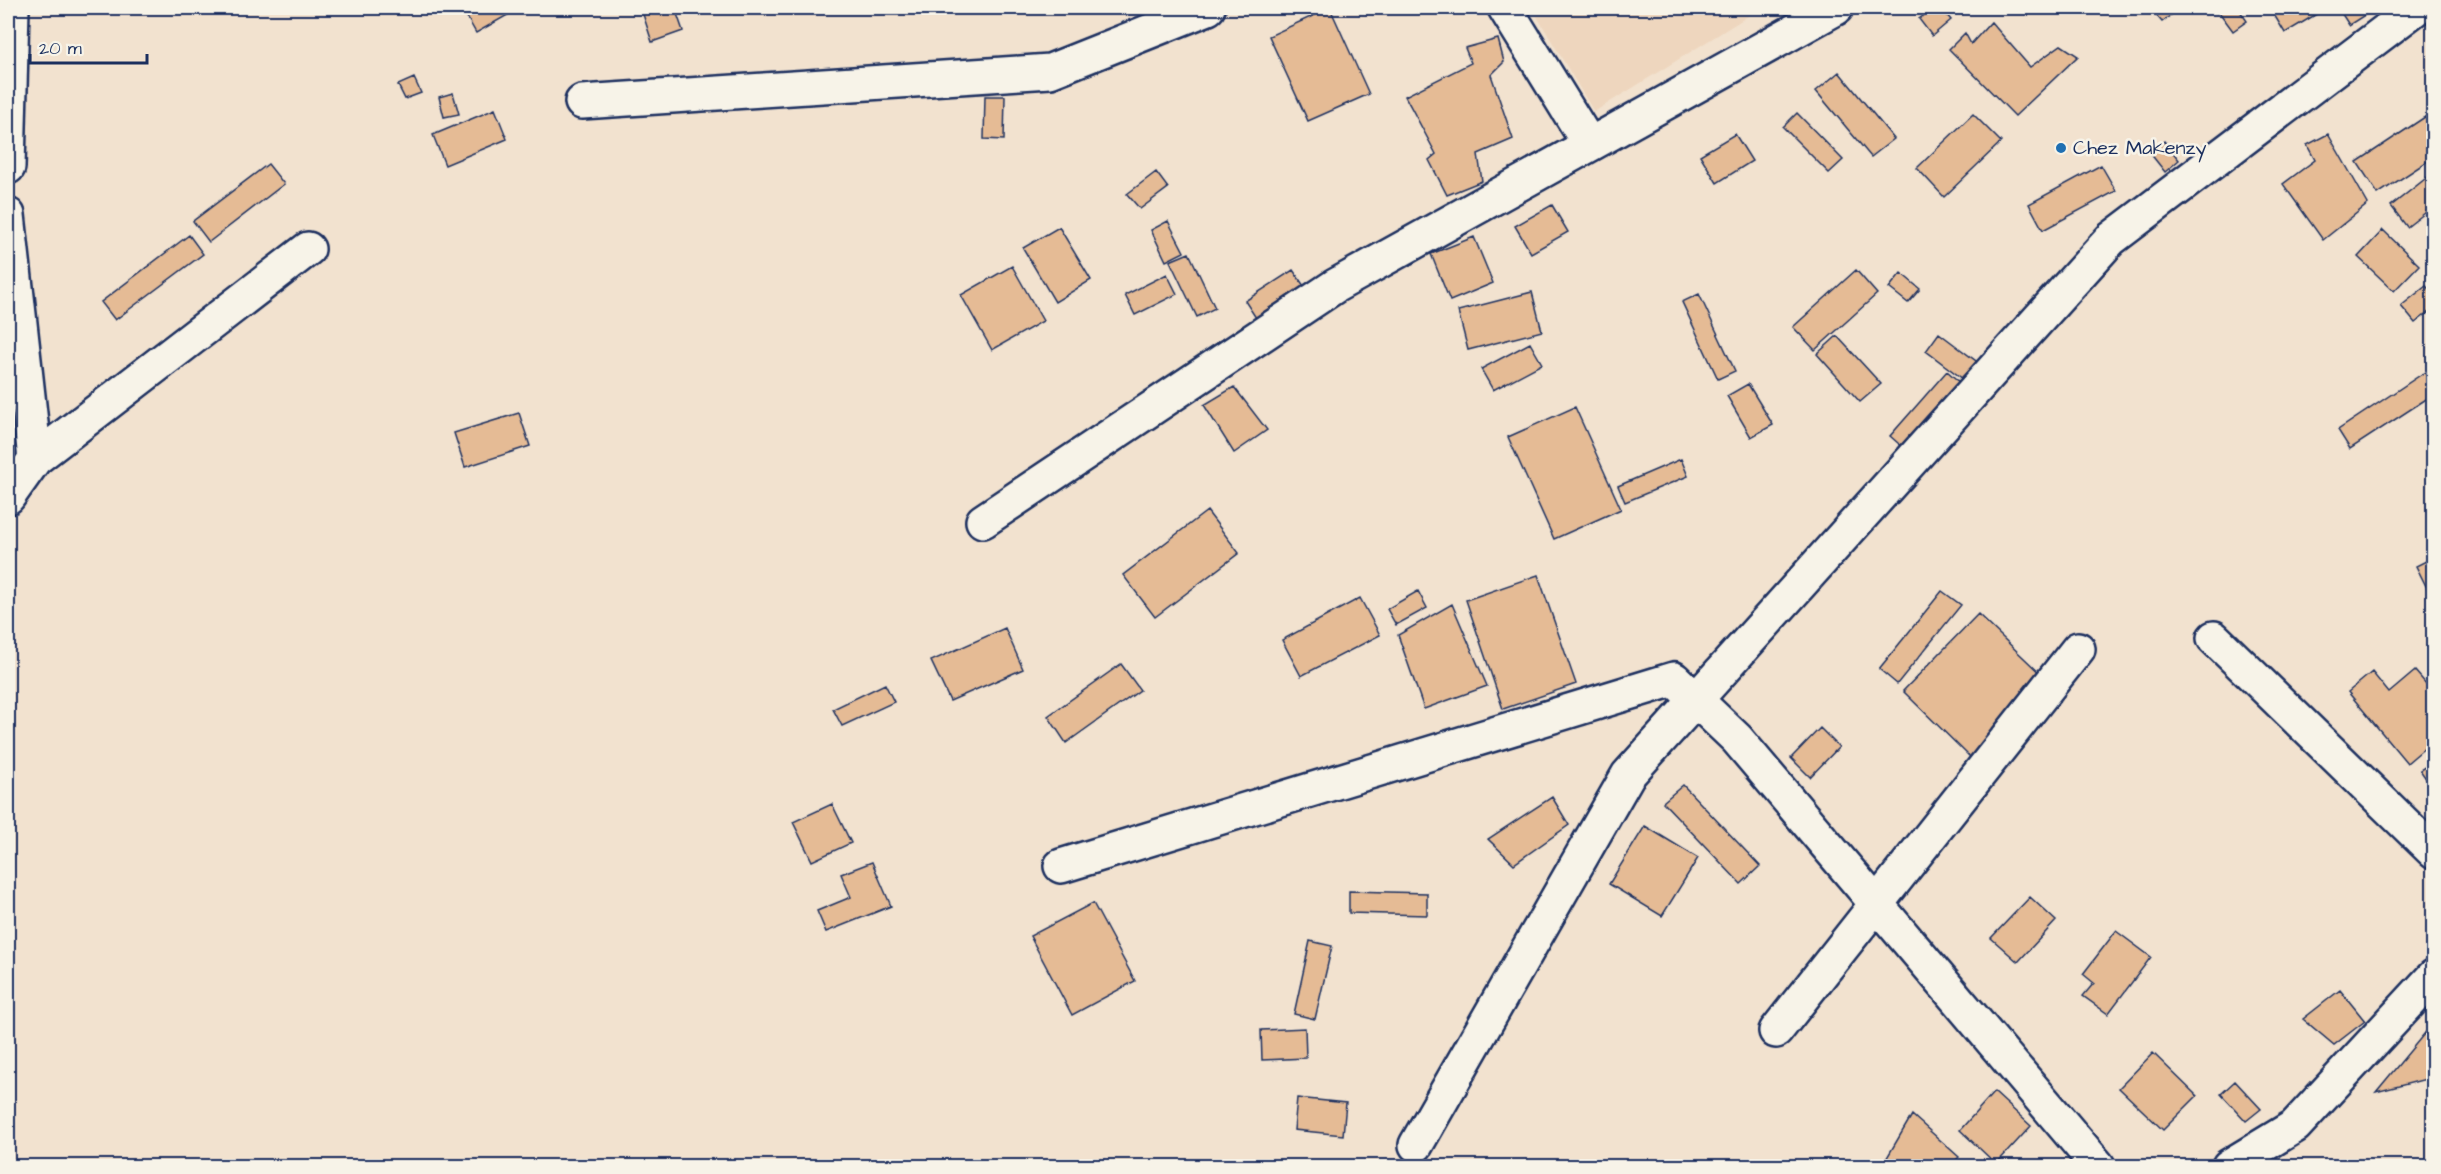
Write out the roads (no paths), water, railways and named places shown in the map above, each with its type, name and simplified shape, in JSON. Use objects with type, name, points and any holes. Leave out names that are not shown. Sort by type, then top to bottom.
[{"type":"street","points":[[8,167],[12,8]]},
{"type":"street","points":[[582,102],[1050,71],[1208,8]]},
{"type":"street","points":[[1505,8],[1589,144]]},
{"type":"street","points":[[983,521],[1335,286],[1836,8]]},
{"type":"street","points":[[1416,1145],[1628,775],[2110,239],[2416,8]]},
{"type":"street","points":[[8,215],[35,459]]},
{"type":"street","points":[[8,497],[35,459],[308,249]]},
{"type":"street","points":[[2214,638],[2433,852]]},
{"type":"street","points":[[1776,1030],[2078,649]]},
{"type":"street","points":[[1061,866],[1674,680],[1737,739],[2098,1167]]},
{"type":"street","points":[[2229,1167],[2295,1126],[2433,976]]},
{"type":"place","name":"Chez Makenzy","points":[[2061,148]]}]
